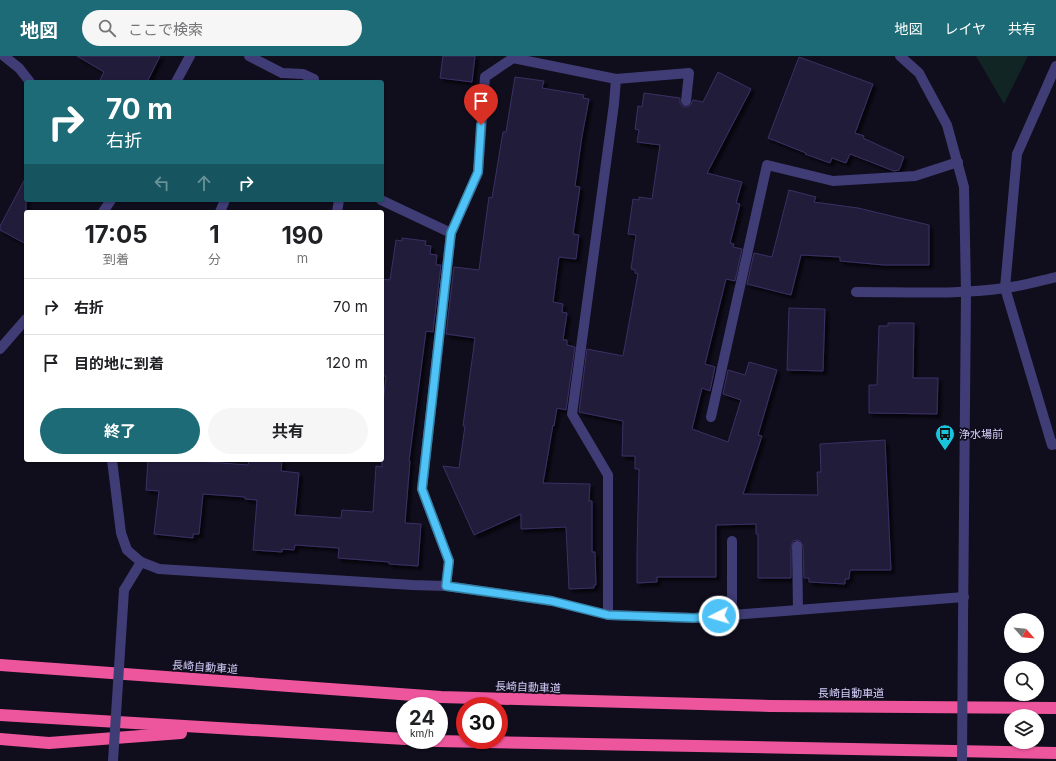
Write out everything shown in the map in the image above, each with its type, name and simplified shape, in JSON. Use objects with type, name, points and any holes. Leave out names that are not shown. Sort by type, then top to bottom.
[{"type":"highway","name":"長崎自動車道","points":[[0,665],[441,697],[770,706],[1056,708]]},
{"type":"highway","points":[[0,715],[396,738]]},
{"type":"highway","points":[[0,739],[48,743],[228,729]]},
{"type":"highway","points":[[448,741],[1056,753]]},
{"type":"street","points":[[4,56],[19,68],[28,80]]},
{"type":"street","points":[[177,80],[190,56]]},
{"type":"street","points":[[249,56],[282,72],[303,74],[314,79]]},
{"type":"street","points":[[900,56],[919,73],[947,125],[964,187],[966,292],[962,761]]},
{"type":"street","points":[[446,586],[449,561],[422,489],[451,233],[478,172],[485,77],[513,58],[616,79],[689,73],[686,101]]},
{"type":"street","points":[[1056,66],[1017,154],[1005,288],[1052,445],[1056,444]]},
{"type":"street","points":[[608,615],[608,475],[572,414],[613,112],[616,79]]},
{"type":"street","points":[[710,417],[767,165],[833,180],[915,176],[958,162]]},
{"type":"street","points":[[384,201],[451,233]]},
{"type":"street","points":[[856,292],[966,292],[1005,288],[1056,277]]},
{"type":"street","points":[[0,349],[24,320]]},
{"type":"street","points":[[112,462],[121,533],[127,550],[141,562],[159,569],[446,586],[552,601],[608,615],[694,618],[964,597]]},
{"type":"street","points":[[732,541],[732,615]]},
{"type":"street","points":[[797,546],[798,610]]},
{"type":"street","points":[[113,761],[124,590],[141,562]]},
{"type":"green space","points":[[976,56],[1028,56],[1004,104]]},
{"type":"building","points":[[77,56],[160,56],[148,80],[100,80],[104,72]]},
{"type":"building","points":[[443,56],[475,56],[472,82],[440,78]]},
{"type":"building","points":[[799,57],[873,84],[855,133],[864,136],[863,138],[904,157],[899,170],[894,171],[850,154],[846,163],[832,158],[830,163],[768,138]]},
{"type":"building","points":[[718,72],[751,89],[707,173],[742,182],[736,203],[740,204],[730,243],[734,244],[733,247],[742,249],[735,281],[726,279],[705,364],[715,367],[710,391],[702,388],[692,429],[728,442],[741,400],[723,394],[728,370],[745,375],[749,362],[777,370],[758,435],[762,436],[743,494],[818,495],[817,472],[821,472],[820,444],[885,440],[891,570],[850,570],[849,579],[845,579],[845,584],[809,582],[809,578],[804,578],[803,546],[800,541],[797,540],[793,541],[791,546],[791,578],[758,578],[758,534],[756,534],[756,524],[716,525],[716,577],[657,577],[657,582],[637,583],[639,469],[635,469],[635,456],[622,456],[623,421],[579,412],[587,349],[623,356],[638,274],[635,273],[635,270],[631,269],[636,235],[628,234],[633,199],[639,200],[639,197],[652,199],[660,145],[637,142],[639,130],[635,129],[638,106],[642,107],[644,93],[680,98],[680,103],[685,107],[688,107],[693,100],[703,102]]},
{"type":"building","points":[[515,77],[544,81],[542,88],[584,95],[583,98],[589,99],[575,186],[580,187],[573,234],[579,235],[576,259],[559,257],[553,302],[563,304],[562,312],[567,313],[563,340],[567,340],[567,345],[575,347],[566,410],[557,408],[543,483],[590,484],[589,501],[592,501],[592,552],[595,552],[596,585],[594,585],[594,588],[569,589],[566,527],[521,529],[521,514],[474,535],[443,466],[459,468],[475,338],[446,334],[454,267],[479,270],[489,197],[492,198],[503,132],[506,132]]},
{"type":"building","points":[[24,181],[24,202],[26,202],[26,210],[24,210],[24,243],[0,230],[0,226]]},
{"type":"building","points":[[789,190],[816,197],[814,202],[858,208],[929,225],[929,265],[884,265],[840,261],[840,257],[801,255],[791,295],[747,284],[754,253],[772,257]]},
{"type":"building","points":[[402,238],[426,241],[425,245],[431,246],[430,254],[437,255],[436,265],[441,265],[433,332],[426,331],[409,461],[405,523],[421,524],[418,566],[338,558],[339,548],[295,545],[294,550],[282,549],[282,552],[253,550],[257,500],[245,499],[245,497],[203,494],[199,534],[193,534],[193,538],[154,534],[159,491],[146,490],[148,462],[210,462],[248,465],[249,462],[282,462],[281,471],[299,473],[295,515],[341,518],[342,510],[373,512],[376,466],[382,467],[382,462],[384,462],[384,394],[386,376],[384,376],[384,279],[390,280],[396,240],[402,241]]},
{"type":"building","points":[[789,308],[825,309],[823,371],[787,370]]},
{"type":"building","points":[[888,323],[914,323],[913,378],[938,378],[937,414],[869,413],[869,385],[877,385],[879,326],[888,326]]},
{"type":"place","name":"浄水場前","points":[[945,451]]},
{"type":"route","points":[[481,125],[478,172],[451,233],[422,489],[449,561],[446,586],[552,601],[608,615],[694,618],[719,616]]}]
